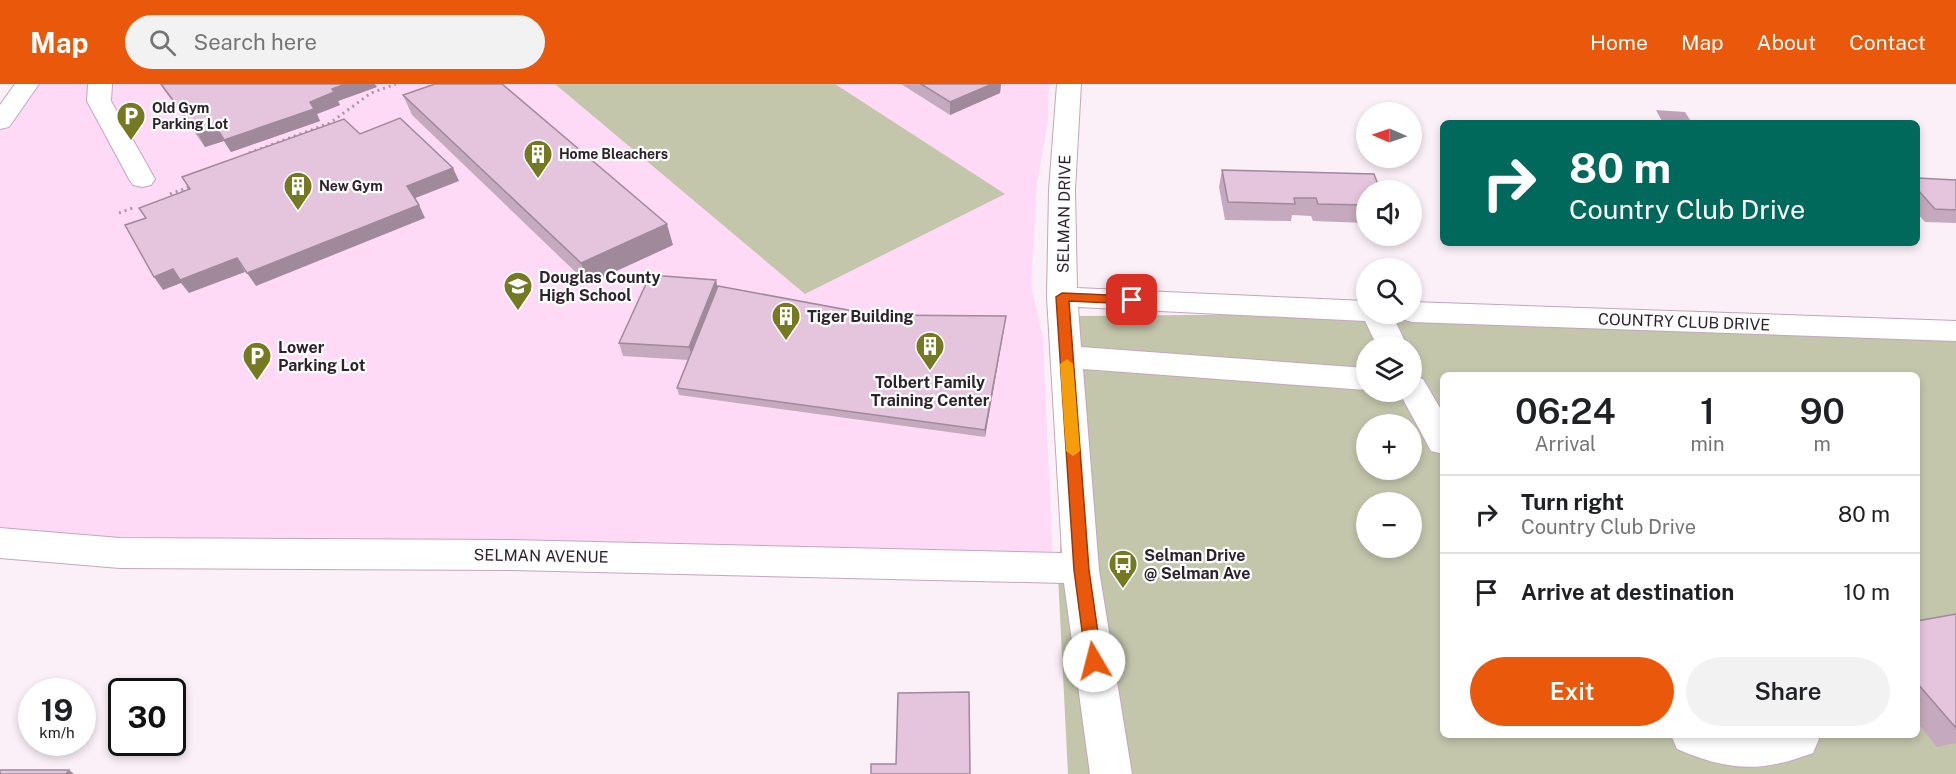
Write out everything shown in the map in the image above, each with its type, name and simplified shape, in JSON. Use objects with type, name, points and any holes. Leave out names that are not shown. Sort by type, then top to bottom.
[{"type":"street","points":[[0,122],[27,84]]},
{"type":"street","points":[[100,84],[99,101],[142,179]]},
{"type":"street","name":"SELMAN DRIVE","points":[[1069,84],[1062,190],[1062,297],[1081,570],[1110,774]]},
{"type":"street","points":[[1062,297],[1356,310]]},
{"type":"street","name":"COUNTRY CLUB DRIVE","points":[[1422,312],[1956,331]]},
{"type":"street","points":[[1066,357],[1356,378]]},
{"type":"street","points":[[1420,402],[1440,437]]},
{"type":"street","name":"SELMAN AVENUE","points":[[0,543],[120,553],[550,556],[1053,567],[1081,570]]},
{"type":"street","points":[[1699,738],[1712,744],[1744,750],[1798,739]]},
{"type":"path","points":[[247,154],[330,123],[371,93],[396,84]]},
{"type":"path","points":[[184,189],[200,183]]},
{"type":"shaded area","name":"Douglas County High School","points":[[27,84],[1049,84],[1048,120],[1037,183],[1031,285],[1043,338],[1053,567],[0,543],[0,122]]},
{"type":"shaded area","points":[[1656,110],[1685,112],[1690,120],[1661,120]]},
{"type":"green space","points":[[555,84],[835,84],[1005,194],[805,294]]},
{"type":"green space","points":[[1422,313],[1956,339],[1956,774],[1068,774],[1058,576],[1078,316],[1356,314],[1356,324],[1422,324]]},
{"type":"building","points":[[161,84],[346,84],[310,102],[314,109],[224,140],[217,128],[198,134]]},
{"type":"building","name":"Home Bleachers","points":[[435,84],[502,84],[667,224],[581,263],[403,95]]},
{"type":"building","points":[[921,84],[992,84],[950,102]]},
{"type":"building","name":"New Gym","points":[[400,118],[453,168],[407,186],[419,205],[247,273],[237,258],[180,280],[173,269],[154,277],[125,225],[146,218],[139,208],[190,189],[182,177],[344,119],[360,134]]},
{"type":"building","points":[[1222,170],[1374,174],[1376,180],[1356,180],[1356,205],[1318,204],[1316,198],[1294,198],[1295,204],[1228,202]]},
{"type":"building","points":[[1920,178],[1956,180],[1956,210],[1935,209],[1920,192]]},
{"type":"building","points":[[650,275],[716,280],[689,347],[619,343]]},
{"type":"building","points":[[718,286],[875,315],[1006,316],[985,430],[677,388]]},
{"type":"building","points":[[1956,614],[1956,728],[1920,686],[1920,620]]},
{"type":"building","points":[[969,692],[970,774],[871,774],[871,764],[896,764],[898,693]]},
{"type":"building","points":[[0,770],[69,770],[66,774],[0,774]]},
{"type":"slow traffic","points":[[1067,364],[1073,451]]},
{"type":"place","name":"Old Gym Parking Lot","points":[[131,142]]},
{"type":"place","name":"Home Bleachers","points":[[538,180]]},
{"type":"place","name":"New Gym","points":[[298,212]]},
{"type":"place","name":"Douglas County High School","points":[[518,312]]},
{"type":"place","name":"Tiger Building","points":[[786,342]]},
{"type":"place","name":"Tolbert Family Training Center","points":[[930,372]]},
{"type":"place","name":"Lower Parking Lot","points":[[257,382]]},
{"type":"place","name":"Selman Drive @ Selman Ave","points":[[1123,590]]},
{"type":"route","points":[[1094,661],[1081,570],[1062,297],[1132,300]]}]
